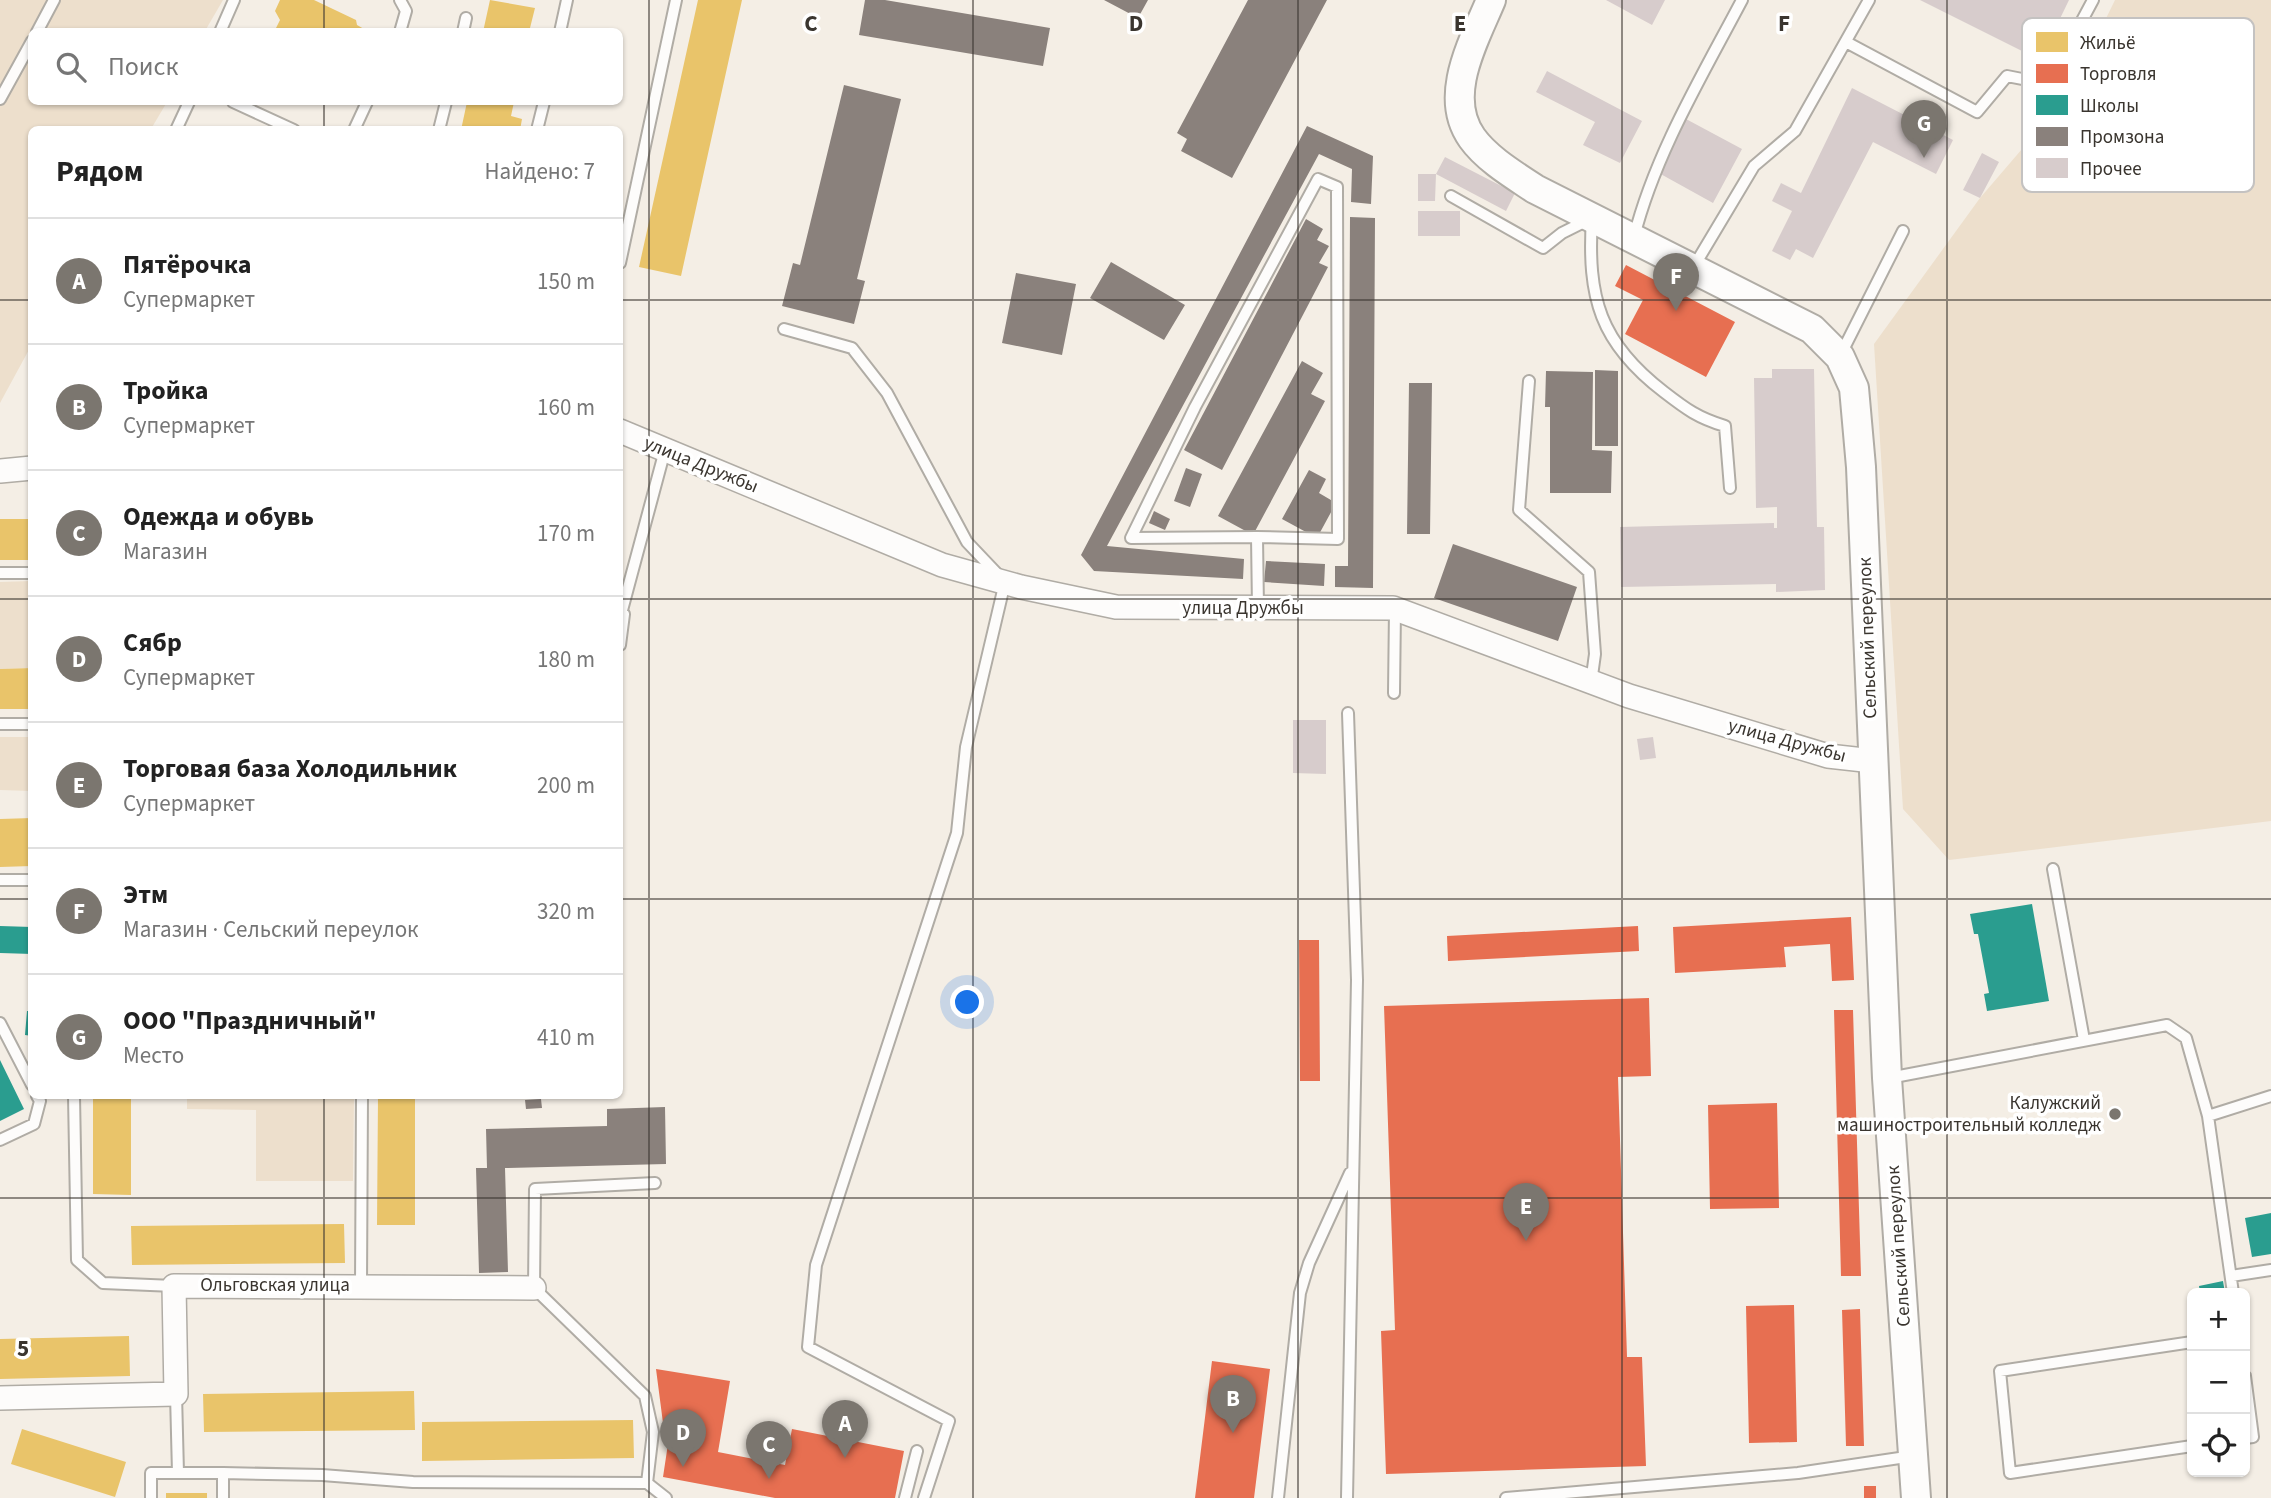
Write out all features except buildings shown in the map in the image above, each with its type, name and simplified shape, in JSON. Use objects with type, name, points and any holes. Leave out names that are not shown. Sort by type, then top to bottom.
[{"type":"street","name":"Сельский переулок","points":[[1491,0],[1466,60],[1458,101],[1471,137],[1498,163],[1535,189],[1812,329],[1840,357],[1854,388],[1861,467],[1887,1078],[1916,1498]]},
{"type":"street","name":"улица Дружбы","points":[[623,432],[942,565],[1005,582],[1116,607],[1395,609],[1591,683],[1828,756],[1873,761]]},
{"type":"street","points":[[0,471],[28,468]]},
{"type":"street","name":"Ольговская улица","points":[[176,1394],[174,1286],[534,1288]]},
{"type":"street","points":[[0,1398],[176,1394]]},
{"type":"lane","points":[[39,28],[54,0]]},
{"type":"lane","points":[[222,28],[234,0]]},
{"type":"lane","points":[[400,0],[406,11],[401,28]]},
{"type":"lane","points":[[561,28],[567,0]]},
{"type":"lane","points":[[623,248],[676,0]]},
{"type":"lane","points":[[1633,240],[1642,204],[1693,94],[1742,0]]},
{"type":"lane","points":[[1691,270],[1754,166],[1795,131],[1869,0]]},
{"type":"lane","points":[[2083,18],[2093,0]]},
{"type":"lane","points":[[464,28],[466,18]]},
{"type":"lane","points":[[1846,42],[1977,113],[2007,76],[2022,79]]},
{"type":"lane","points":[[0,99],[28,48]]},
{"type":"lane","points":[[178,126],[188,105]]},
{"type":"lane","points":[[240,105],[285,126]]},
{"type":"lane","points":[[356,126],[366,105]]},
{"type":"lane","points":[[440,126],[445,105]]},
{"type":"lane","points":[[538,126],[543,105]]},
{"type":"lane","points":[[1318,179],[1337,187],[1338,539],[1257,537],[1131,538],[1195,407],[1318,179]]},
{"type":"lane","points":[[1451,196],[1543,247],[1562,233],[1592,218]]},
{"type":"lane","points":[[1592,218],[1590,248],[1593,292],[1612,341],[1641,374],[1699,419],[1725,426],[1730,488]]},
{"type":"lane","points":[[1840,357],[1903,231]]},
{"type":"lane","points":[[784,329],[852,348],[887,393],[967,542],[1005,582],[966,747],[957,833],[816,1265],[808,1347],[948,1421],[925,1498]]},
{"type":"lane","points":[[1529,381],[1519,510],[1589,572],[1595,654],[1591,683]]},
{"type":"lane","points":[[623,607],[665,450]]},
{"type":"lane","points":[[1257,537],[1258,608]]},
{"type":"lane","points":[[0,573],[28,573]]},
{"type":"lane","points":[[1394,693],[1395,609]]},
{"type":"lane","points":[[1347,1498],[1357,980],[1348,713]]},
{"type":"lane","points":[[0,724],[28,724]]},
{"type":"lane","points":[[2053,869],[2084,1041]]},
{"type":"lane","points":[[0,880],[28,880]]},
{"type":"lane","points":[[0,1023],[28,1077]]},
{"type":"lane","points":[[1887,1078],[2167,1025],[2186,1038],[2208,1116],[2232,1288]]},
{"type":"lane","points":[[2208,1116],[2271,1096]]},
{"type":"lane","points":[[0,1140],[33,1124],[39,1099]]},
{"type":"lane","points":[[74,1099],[77,1260],[103,1283],[174,1286]]},
{"type":"lane","points":[[361,1285],[362,1099]]},
{"type":"lane","points":[[1278,1498],[1300,1293],[1309,1263],[1353,1167]]},
{"type":"lane","points":[[647,1483],[653,1432],[645,1396],[534,1288],[535,1189],[655,1183]]},
{"type":"lane","points":[[2231,1276],[2271,1270]]},
{"type":"lane","points":[[2187,1343],[2000,1371],[2010,1473],[2187,1447]]},
{"type":"lane","points":[[176,1394],[178,1473]]},
{"type":"lane","points":[[2250,1414],[2253,1437],[2250,1437]]},
{"type":"lane","points":[[905,1498],[917,1451]]},
{"type":"lane","points":[[1506,1498],[1798,1473],[1913,1456]]},
{"type":"lane","points":[[151,1498],[151,1473],[223,1473],[322,1475],[413,1482],[647,1483],[666,1498]]},
{"type":"lane","points":[[223,1473],[223,1498]]},
{"type":"shaded area","points":[[0,0],[223,0],[207,28],[28,28],[28,105],[165,105],[153,126],[28,126],[28,352],[0,403]]},
{"type":"shaded area","points":[[2115,0],[2271,0],[2271,821],[1949,860],[1903,809],[1874,344],[1980,198],[2022,149],[2022,192],[2254,192],[2254,18],[2106,18]]},
{"type":"shaded area","points":[[28,581],[28,668],[0,669],[0,582]]},
{"type":"shaded area","points":[[0,737],[28,737],[28,791],[0,790]]},
{"type":"shaded area","points":[[187,1099],[354,1099],[353,1181],[256,1181],[256,1110],[187,1109]]},
{"type":"place","name":"ООО \"Праздничный\"","points":[[1924,158]]},
{"type":"place","name":"Этм","points":[[1676,311]]},
{"type":"place","name":"Калужский машиностроительный колледж","points":[[2115,1114]]},
{"type":"place","name":"Торговая база Холодильник","points":[[1526,1241]]},
{"type":"place","name":"Тройка","points":[[1233,1433]]},
{"type":"place","name":"Пятёрочка","points":[[845,1458]]},
{"type":"place","name":"Сябр","points":[[683,1467]]},
{"type":"place","name":"Одежда и обувь","points":[[769,1479]]}]
